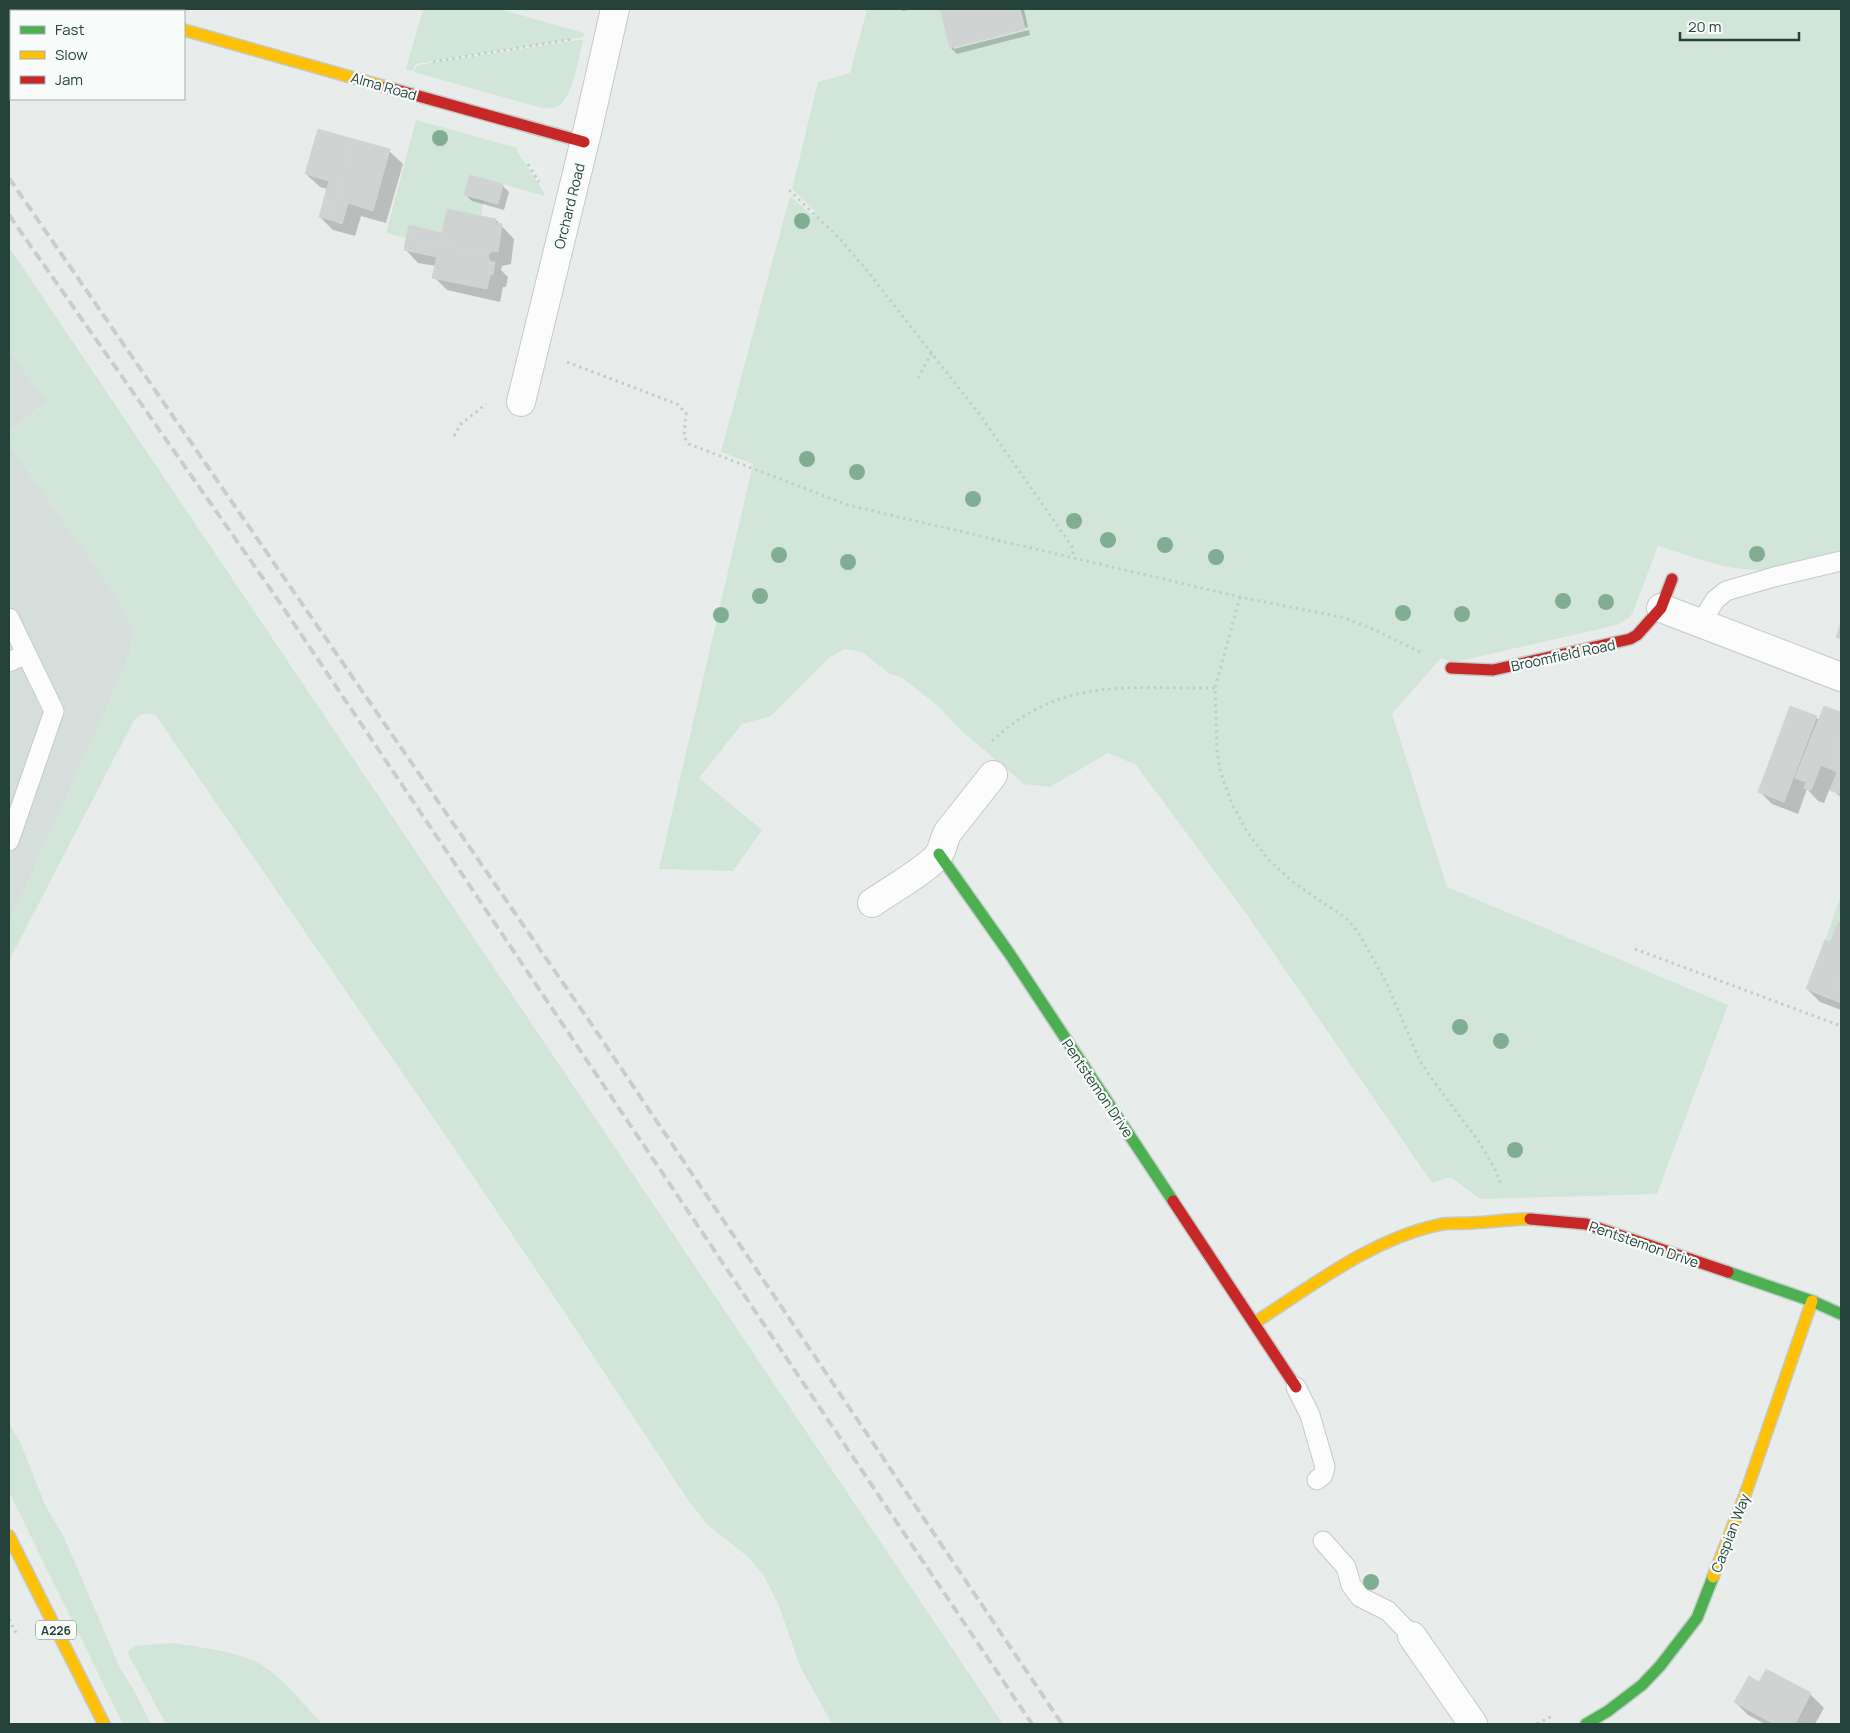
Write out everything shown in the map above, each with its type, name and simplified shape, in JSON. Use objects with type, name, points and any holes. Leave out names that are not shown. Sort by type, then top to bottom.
[{"type":"street","name":"Orchard Road","points":[[521,402],[615,9]]},
{"type":"street","name":"Alma Road","points":[[185,30],[584,142]]},
{"type":"street","name":"Broomfield Road","points":[[1451,668],[1493,670],[1624,642],[1637,634],[1661,608],[1672,579]]},
{"type":"street","points":[[1661,608],[1841,677]]},
{"type":"street","points":[[872,903],[921,870],[939,854],[943,840],[948,832],[993,775]]},
{"type":"street","name":"Pentstemon Drive","points":[[939,854],[1009,953],[1296,1387]]},
{"type":"street","name":"Pentstemon Drive","points":[[1254,1323],[1342,1266],[1386,1241],[1440,1224],[1474,1223],[1505,1219],[1537,1219],[1586,1224],[1812,1301],[1841,1314]]},
{"type":"street","name":"Caspian Way","points":[[1586,1724],[1608,1711],[1642,1685],[1665,1660],[1697,1618],[1741,1504],[1812,1301]]},
{"type":"street","name":"A226","points":[[9,1536],[104,1724]]},
{"type":"street","points":[[1412,1636],[1473,1724]]},
{"type":"lane","points":[[1701,623],[1711,605],[1726,591],[1774,577],[1841,562]]},
{"type":"lane","points":[[9,618],[54,711],[9,841]]},
{"type":"lane","points":[[9,662],[26,654]]},
{"type":"lane","points":[[1296,1387],[1310,1415],[1324,1464],[1323,1475],[1317,1480]]},
{"type":"lane","points":[[1323,1541],[1346,1567],[1351,1585],[1360,1597],[1388,1611],[1412,1636]]},
{"type":"path","points":[[427,63],[579,38]]},
{"type":"path","points":[[526,161],[542,186]]},
{"type":"path","points":[[789,190],[840,239],[932,352],[1062,532],[1072,548],[1073,558]]},
{"type":"path","points":[[918,378],[932,352]]},
{"type":"path","points":[[564,370],[565,361],[676,404],[686,413],[684,437],[688,444],[838,501],[872,511],[1240,597],[1341,617],[1358,622],[1451,668]]},
{"type":"path","points":[[454,436],[461,424],[489,400]]},
{"type":"path","points":[[1240,597],[1214,688],[1217,750],[1220,770],[1231,802],[1247,832],[1269,860],[1284,874],[1346,918],[1365,941],[1396,1002],[1420,1061],[1479,1142],[1494,1167],[1503,1191],[1505,1219]]},
{"type":"path","points":[[990,742],[1027,714],[1052,701],[1067,696],[1096,690],[1214,688]]},
{"type":"path","points":[[1635,949],[1841,1026]]},
{"type":"path","points":[[1538,1724],[1560,1712]]},
{"type":"shaded area","points":[[9,349],[47,401],[9,432]]},
{"type":"shaded area","points":[[9,444],[114,592],[134,631],[131,650],[111,699],[9,924]]},
{"type":"green space","points":[[423,9],[499,9],[584,33],[583,37],[416,64],[412,71],[406,69]]},
{"type":"green space","points":[[867,9],[1841,9],[1841,552],[1792,565],[1754,570],[1721,565],[1658,546],[1629,618],[1617,625],[1455,662],[1441,658],[1392,714],[1447,887],[1728,1005],[1657,1194],[1485,1199],[1479,1198],[1452,1178],[1432,1183],[1248,916],[1136,765],[1108,753],[1050,787],[1024,784],[962,731],[937,705],[901,677],[890,674],[862,652],[845,649],[829,658],[771,716],[742,724],[699,778],[762,830],[733,871],[659,869],[753,464],[721,452],[790,196],[814,217],[815,211],[792,189],[818,82],[850,73]]},
{"type":"green space","points":[[583,40],[568,95],[563,102],[552,108],[531,105],[414,72],[419,65]]},
{"type":"green space","points":[[416,120],[517,148],[517,151],[545,196],[470,175],[464,195],[484,200],[481,216],[447,209],[442,233],[409,226],[406,238],[386,233]]},
{"type":"green space","points":[[9,247],[1003,1724],[832,1724],[800,1666],[779,1606],[763,1574],[748,1557],[708,1525],[690,1503],[448,1139],[156,716],[143,714],[133,722],[9,961],[9,924],[111,699],[131,650],[134,631],[114,592],[9,444],[9,432],[47,401],[9,349]]},
{"type":"green space","points":[[1841,896],[1841,923],[1838,922],[1830,942],[1825,940]]},
{"type":"green space","points":[[9,1423],[21,1444],[45,1505],[64,1537],[120,1668],[151,1724],[123,1724],[9,1492]]},
{"type":"green space","points":[[172,1643],[220,1650],[254,1661],[281,1680],[322,1724],[166,1724],[128,1654],[129,1650],[135,1646]]},
{"type":"building","points":[[940,9],[1020,9],[1025,29],[950,48]]},
{"type":"building","points":[[318,129],[353,139],[331,220],[319,217],[329,181],[305,174]]},
{"type":"building","points":[[353,139],[390,149],[373,211],[348,203],[342,224],[331,220]]},
{"type":"building","points":[[470,175],[503,184],[498,204],[464,195]]},
{"type":"building","points":[[447,209],[496,219],[495,223],[502,224],[498,252],[494,251],[489,253],[489,255],[406,238],[409,225],[442,233]]},
{"type":"building","points":[[406,238],[489,255],[488,258],[491,262],[495,262],[487,289],[432,278],[437,257],[404,250]]},
{"type":"building","points":[[1841,623],[1841,639],[1836,637]]},
{"type":"building","points":[[1790,706],[1817,716],[1784,802],[1758,792]]},
{"type":"building","points":[[1824,706],[1841,712],[1841,739],[1830,769],[1821,765],[1811,790],[1804,788],[1806,782],[1795,778]]},
{"type":"building","points":[[1841,739],[1841,794],[1830,790],[1837,772],[1830,769]]},
{"type":"building","points":[[1838,922],[1841,923],[1841,972],[1831,999],[1806,989],[1825,940],[1830,942]]},
{"type":"building","points":[[1841,972],[1841,1003],[1831,999]]},
{"type":"building","points":[[1766,1669],[1811,1693],[1795,1724],[1774,1724],[1734,1702],[1749,1676],[1759,1682]]},
{"type":"railway","points":[[9,178],[594,1028],[1062,1724]]},
{"type":"railway","points":[[9,215],[274,594],[1032,1724]]},
{"type":"traffic: fast","points":[[939,854],[1009,953],[1173,1201]]},
{"type":"traffic: fast","points":[[1728,1272],[1812,1301],[1841,1314]]},
{"type":"traffic: fast","points":[[1586,1724],[1608,1711],[1642,1685],[1660,1666],[1697,1618],[1713,1577]]},
{"type":"traffic: slow","points":[[185,30],[386,87]]},
{"type":"traffic: slow","points":[[1254,1323],[1342,1266],[1389,1241],[1438,1225],[1530,1219]]},
{"type":"traffic: slow","points":[[1713,1577],[1745,1495],[1812,1301]]},
{"type":"traffic: slow","points":[[9,1536],[104,1724]]},
{"type":"traffic: jam","points":[[386,87],[584,142]]},
{"type":"traffic: jam","points":[[1451,668],[1493,670],[1630,639],[1637,635],[1661,608],[1672,579]]},
{"type":"traffic: jam","points":[[1173,1201],[1296,1387]]},
{"type":"traffic: jam","points":[[1530,1219],[1586,1224],[1728,1272]]}]
